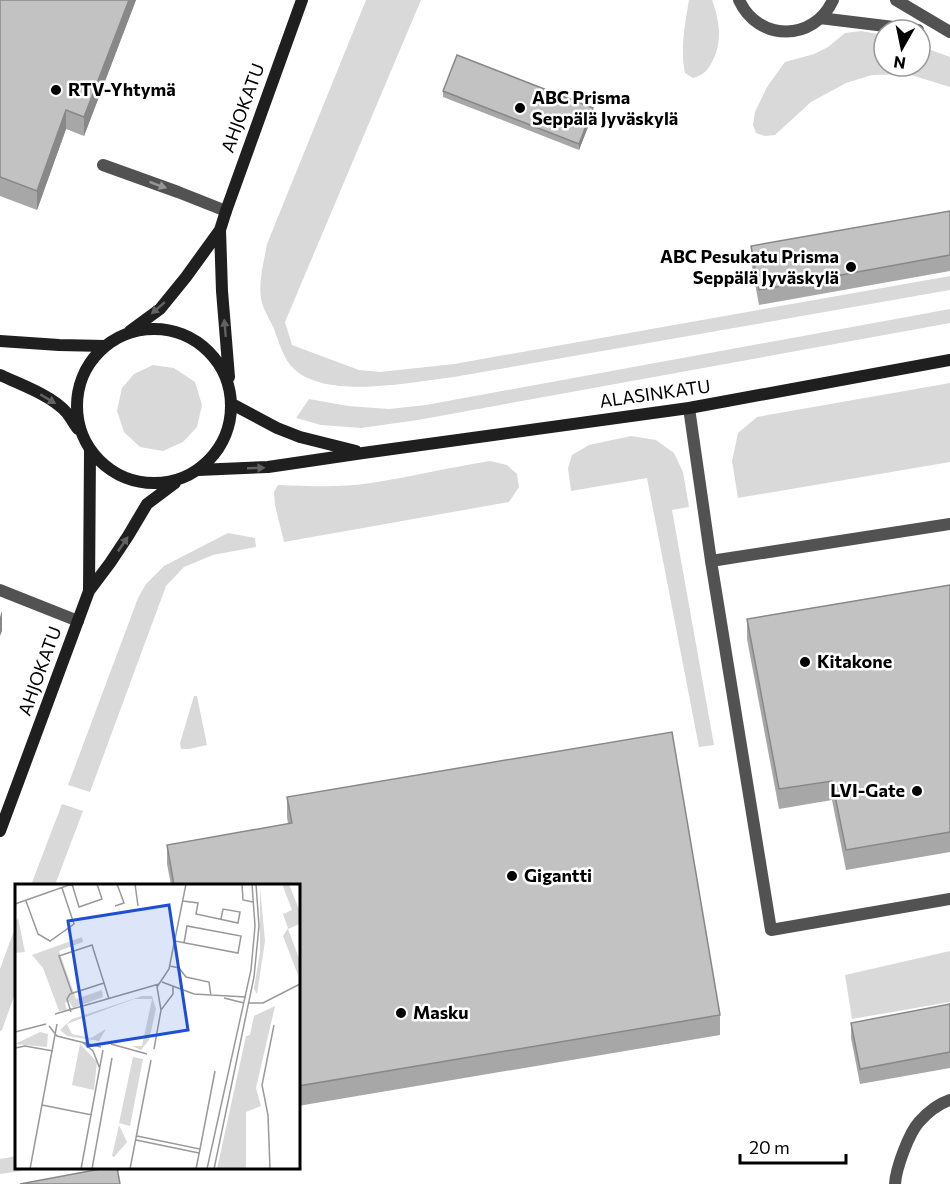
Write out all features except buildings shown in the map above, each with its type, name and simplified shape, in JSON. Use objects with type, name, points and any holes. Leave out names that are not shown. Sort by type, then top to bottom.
[{"type":"street","name":"AHJOKATU","points":[[229,386],[220,230],[302,0]]},
{"type":"street","name":"AHJOKATU","points":[[127,333],[160,309],[220,230]]},
{"type":"street","points":[[0,375],[50,399],[66,411],[90,451],[101,463],[114,473],[145,484],[178,480],[198,470],[223,442],[230,423],[232,404],[229,386],[222,369],[212,354],[198,342],[181,333],[163,329],[145,329],[127,333],[105,346],[91,360],[82,378],[77,398],[77,418],[83,438]]},
{"type":"street","points":[[0,341],[105,346]]},
{"type":"street","name":"ALASINKATU","points":[[198,470],[268,467],[689,408],[950,360]]},
{"type":"street","name":"ALASINKATU","points":[[232,404],[277,428],[300,437],[363,453]]},
{"type":"street","name":"AHJOKATU","points":[[89,591],[90,451]]},
{"type":"street","name":"AHJOKATU","points":[[0,831],[89,591],[122,545],[147,504],[178,480]]},
{"type":"lane","points":[[739,0],[743,10],[755,22],[778,32],[799,30],[813,24],[831,6],[833,0]]},
{"type":"lane","points":[[896,0],[950,33]]},
{"type":"lane","points":[[820,18],[872,24]]},
{"type":"lane","points":[[932,31],[950,33]]},
{"type":"lane","points":[[103,165],[225,211]]},
{"type":"lane","points":[[689,408],[711,561],[771,930],[950,898]]},
{"type":"lane","points":[[711,561],[950,524]]},
{"type":"lane","points":[[0,590],[78,621]]},
{"type":"lane","points":[[895,1184],[905,1149],[918,1123],[940,1103],[950,1100]]},
{"type":"shaded area","points":[[366,0],[421,0],[285,322],[292,345],[359,370],[380,372],[454,364],[950,276],[950,290],[454,377],[370,386],[327,384],[309,378],[294,369],[283,352],[262,303],[260,289],[262,274],[267,244]]},
{"type":"shaded area","points":[[689,0],[712,0],[719,30],[718,45],[711,64],[703,74],[693,78],[685,73],[683,55]]},
{"type":"shaded area","points":[[861,31],[872,33],[872,75],[846,83],[811,102],[775,135],[765,136],[756,133],[753,125],[755,112],[767,87],[785,62],[814,54],[828,47],[845,33]]},
{"type":"shaded area","points":[[932,50],[950,57],[950,87],[921,78],[932,78]]},
{"type":"shaded area","points":[[950,309],[950,323],[418,420],[361,428],[321,425],[296,418],[309,399],[348,406],[389,409],[426,405]]},
{"type":"shaded area","points":[[153,365],[174,368],[195,382],[202,405],[197,427],[183,442],[163,451],[140,447],[124,432],[117,411],[122,388],[134,374]]},
{"type":"shaded area","points":[[950,383],[950,462],[738,498],[732,461],[738,433],[757,417]]},
{"type":"shaded area","points":[[631,436],[656,440],[674,453],[683,472],[689,507],[672,510],[714,745],[699,747],[647,478],[571,491],[568,468],[572,455],[589,445]]},
{"type":"shaded area","points":[[490,461],[507,465],[517,474],[519,487],[509,502],[284,542],[275,505],[274,492],[278,485],[359,485]]},
{"type":"shaded area","points":[[228,533],[255,538],[256,547],[213,555],[184,567],[166,586],[90,792],[68,785],[138,598],[146,584],[164,566]]},
{"type":"shaded area","points":[[194,696],[197,696],[207,745],[181,749],[180,743]]},
{"type":"shaded area","points":[[62,804],[83,811],[55,884],[31,884]]},
{"type":"shaded area","points":[[15,928],[15,994],[0,1031],[0,969]]},
{"type":"shaded area","points":[[950,951],[950,1002],[852,1019],[845,975]]},
{"type":"shaded area","points":[[15,1156],[15,1169],[35,1169],[0,1174],[0,1159]]},
{"type":"place","name":"RTV-Yhtymä","points":[[56,90]]},
{"type":"place","name":"ABC Prisma Seppälä Jyväskylä","points":[[520,108]]},
{"type":"place","name":"ABC Pesukatu Prisma Seppälä Jyväskylä","points":[[851,267]]},
{"type":"place","name":"Kitakone","points":[[805,662]]},
{"type":"place","name":"LVI-Gate","points":[[917,791]]},
{"type":"place","name":"Gigantti","points":[[512,876]]},
{"type":"place","name":"Masku","points":[[401,1013]]}]
